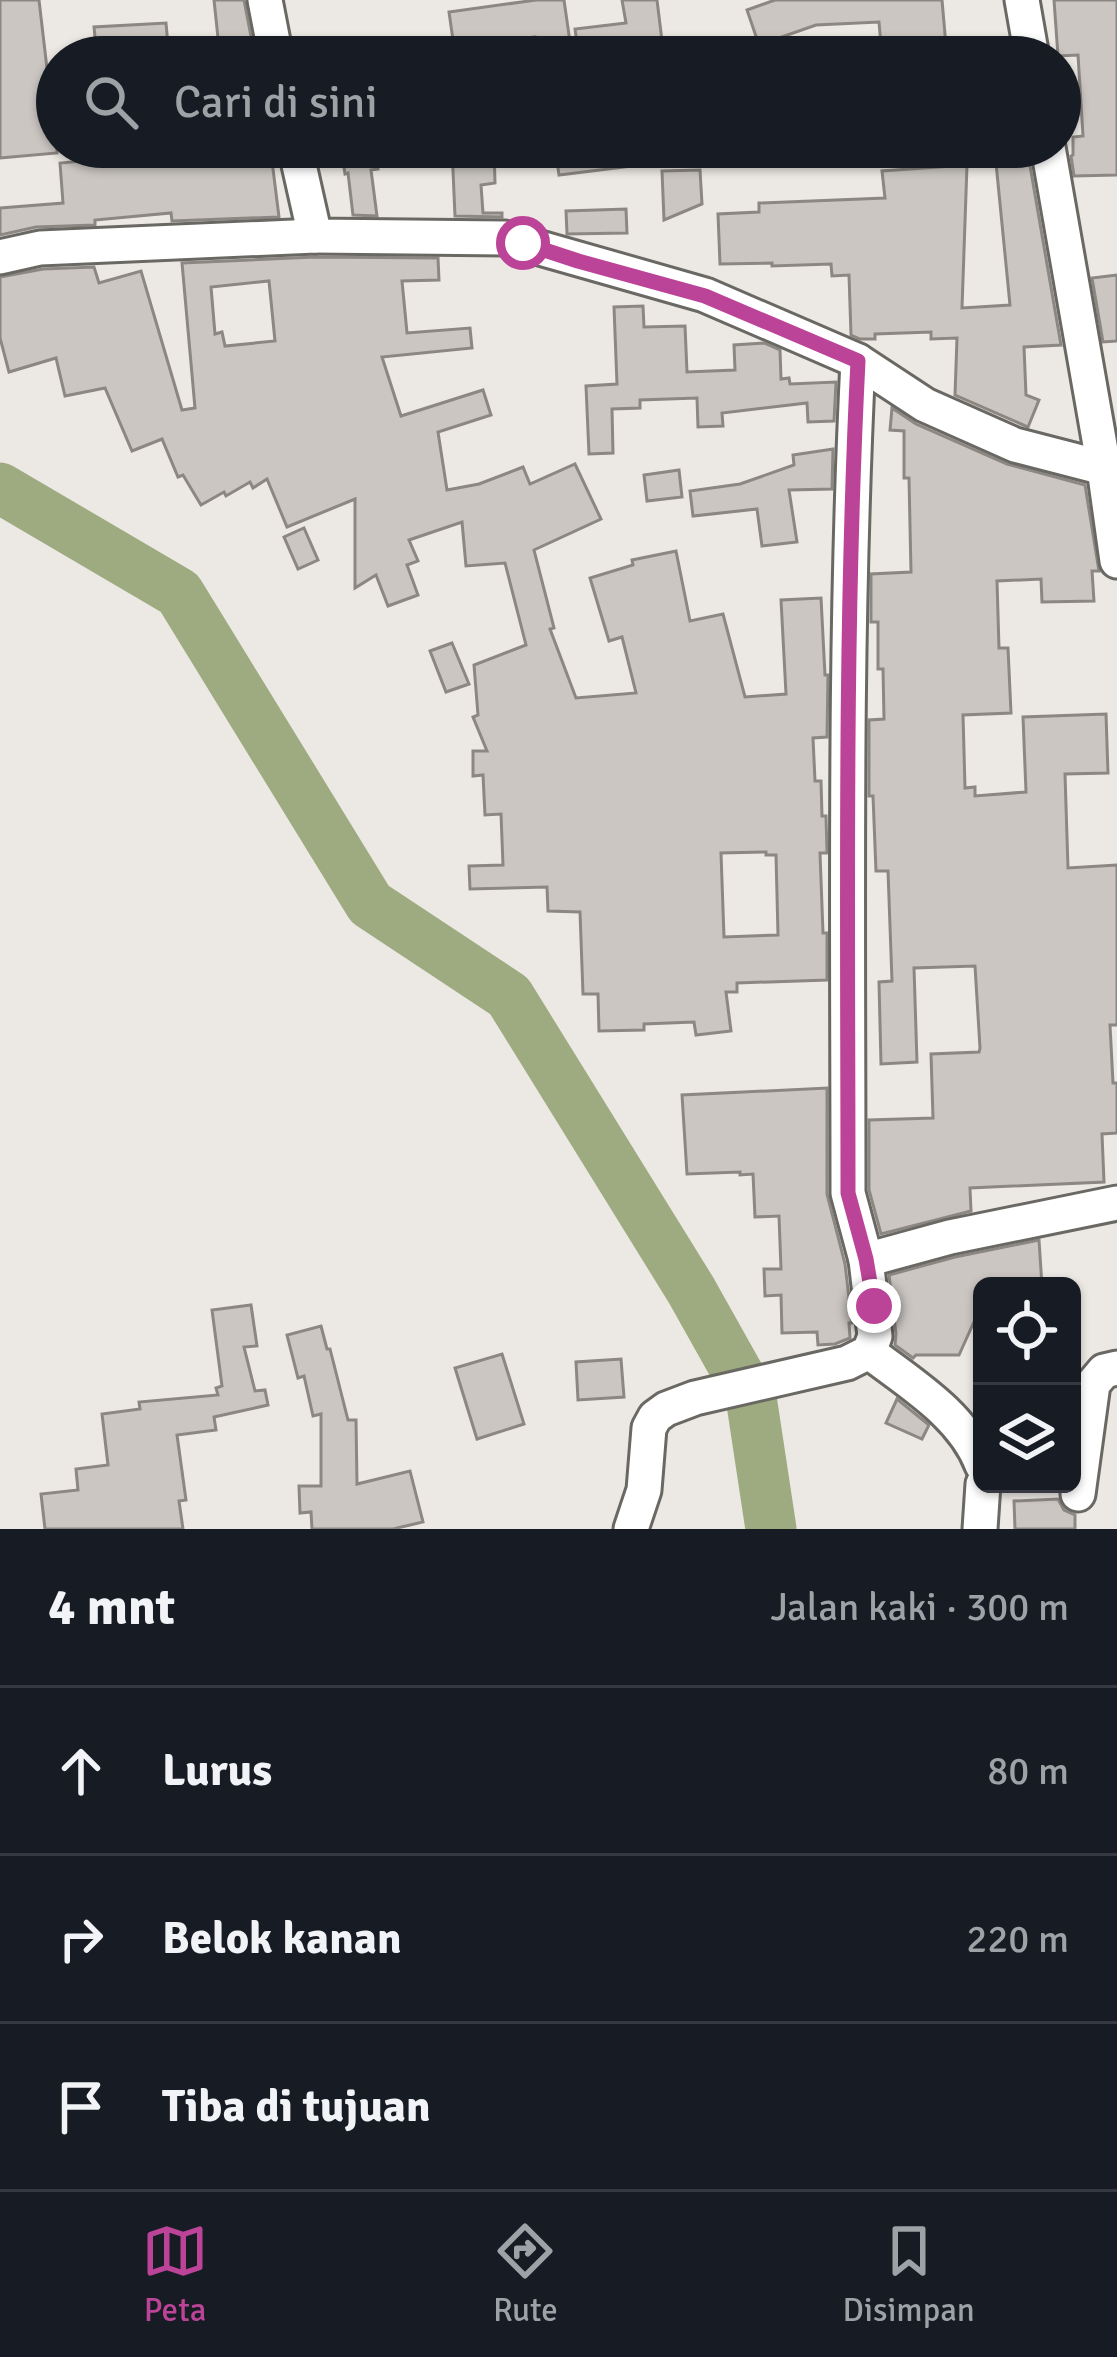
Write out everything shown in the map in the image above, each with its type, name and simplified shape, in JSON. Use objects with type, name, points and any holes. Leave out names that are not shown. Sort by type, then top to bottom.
[{"type":"street","points":[[265,0],[272,36]]},
{"type":"street","points":[[1022,0],[1028,36]]},
{"type":"street","points":[[300,168],[315,236]]},
{"type":"street","points":[[1052,168],[1108,433],[1104,468],[1117,561]]},
{"type":"street","points":[[0,257],[40,248],[315,236],[505,238],[705,296],[858,361],[925,405],[1015,445],[1104,468]]},
{"type":"street","points":[[631,1529],[644,1490],[649,1428],[655,1417],[695,1398],[847,1364],[869,1352],[875,1336],[866,1259],[848,1193],[848,651],[858,361]]},
{"type":"street","points":[[866,1259],[1117,1203]]},
{"type":"street","points":[[869,1352],[948,1415],[973,1442]]},
{"type":"street","points":[[1078,1494],[1093,1384],[1104,1370],[1117,1368]]},
{"type":"street","points":[[980,1529],[982,1493]]},
{"type":"building","points":[[0,0],[39,0],[43,36],[36,36],[36,155],[0,158]]},
{"type":"building","points":[[214,0],[244,0],[251,36],[218,36]]},
{"type":"building","points":[[564,0],[569,36],[452,36],[449,12]]},
{"type":"building","points":[[622,0],[657,0],[661,36],[576,36],[575,29],[626,23]]},
{"type":"building","points":[[775,0],[942,0],[945,36],[880,36],[879,22],[816,25],[785,36],[756,36],[747,10]]},
{"type":"building","points":[[1054,0],[1117,0],[1117,175],[1074,176],[1073,168],[1081,168],[1083,136],[1081,36],[1057,36]]},
{"type":"building","points":[[166,23],[167,36],[95,36],[94,27]]},
{"type":"building","points":[[60,168],[273,168],[279,217],[172,221],[171,213],[0,235],[0,208],[63,203]]},
{"type":"building","points":[[344,168],[378,168],[371,170],[377,216],[353,215]]},
{"type":"building","points":[[453,168],[495,168],[495,183],[481,185],[483,213],[502,213],[502,217],[455,216]]},
{"type":"building","points":[[558,168],[616,168],[559,175]]},
{"type":"building","points":[[967,168],[962,308],[1010,305],[996,168],[1030,168],[1061,345],[1024,347],[1026,395],[1039,400],[1028,427],[955,395],[957,338],[931,339],[931,332],[875,334],[875,339],[851,335],[849,275],[832,276],[831,264],[720,264],[718,214],[759,212],[759,203],[885,198],[882,171]]},
{"type":"building","points":[[700,170],[702,204],[664,220],[662,171]]},
{"type":"building","points":[[626,209],[627,233],[567,234],[566,211]]},
{"type":"building","points":[[438,258],[439,280],[402,281],[407,333],[470,328],[472,348],[382,357],[401,416],[483,390],[491,415],[438,432],[447,490],[523,467],[530,484],[575,464],[601,519],[534,550],[554,628],[550,629],[576,698],[636,693],[622,637],[609,641],[590,578],[633,565],[632,560],[676,551],[690,621],[723,614],[745,697],[786,694],[781,600],[821,598],[828,675],[827,737],[813,738],[815,781],[821,781],[822,816],[826,816],[827,853],[820,853],[827,980],[737,983],[737,992],[726,992],[731,1031],[696,1035],[694,1022],[599,1031],[598,994],[583,994],[580,912],[548,911],[547,887],[470,889],[469,866],[503,865],[501,814],[485,815],[483,775],[473,776],[473,751],[487,751],[473,717],[478,715],[474,665],[526,645],[505,563],[466,566],[462,522],[409,540],[418,561],[407,565],[418,595],[388,606],[376,575],[355,588],[355,499],[287,527],[267,479],[253,488],[250,482],[226,496],[224,492],[201,505],[183,475],[178,477],[162,439],[132,451],[105,388],[65,396],[56,358],[9,372],[0,338],[0,277],[94,267],[99,283],[141,271],[182,410],[195,408],[182,263]],"holes":[[[269,281],[275,341],[225,346],[222,332],[215,334],[211,287]],[[721,853],[776,855],[778,935],[724,937]]]},
{"type":"building","points":[[1117,275],[1117,341],[1103,342],[1092,278]]},
{"type":"building","points":[[643,306],[644,327],[685,326],[687,372],[735,370],[734,345],[764,343],[780,350],[781,379],[789,378],[790,384],[836,382],[834,421],[808,422],[807,403],[722,413],[723,426],[698,427],[697,398],[640,400],[640,408],[612,409],[613,453],[589,454],[586,386],[617,384],[614,307]]},
{"type":"building","points":[[892,408],[916,424],[1007,464],[1085,485],[1099,571],[1092,571],[1094,601],[1042,602],[1041,579],[997,581],[999,648],[1008,648],[1011,713],[963,715],[965,788],[975,787],[975,796],[1026,792],[1023,717],[1106,714],[1108,773],[1065,774],[1068,868],[1117,865],[1117,1025],[1110,1025],[1117,1133],[1102,1134],[1104,1182],[970,1188],[971,1211],[881,1234],[869,1190],[869,1120],[933,1118],[931,1054],[979,1052],[980,1048],[975,966],[914,968],[917,1062],[881,1064],[879,982],[892,981],[888,871],[876,871],[873,796],[869,796],[869,720],[884,719],[878,622],[871,622],[871,574],[911,572],[904,431],[890,430]]},
{"type":"building","points":[[833,449],[832,489],[789,490],[797,542],[762,546],[757,509],[693,516],[690,491],[740,484],[794,465],[793,455]]},
{"type":"building","points":[[679,470],[682,497],[647,501],[644,475]]},
{"type":"building","points":[[304,528],[318,560],[298,569],[284,537]]},
{"type":"building","points":[[452,643],[469,684],[446,692],[430,651]]},
{"type":"building","points":[[827,1088],[827,1194],[845,1264],[852,1323],[850,1338],[818,1345],[817,1332],[782,1333],[781,1295],[765,1296],[764,1269],[781,1269],[779,1216],[755,1217],[753,1174],[687,1174],[682,1095]]},
{"type":"building","points":[[1039,1240],[1041,1277],[973,1277],[973,1324],[959,1355],[913,1358],[895,1345],[889,1275]]},
{"type":"building","points":[[251,1305],[257,1346],[244,1347],[255,1391],[265,1390],[268,1405],[214,1417],[216,1430],[177,1435],[186,1500],[179,1501],[183,1529],[45,1529],[41,1494],[78,1490],[76,1469],[108,1465],[102,1414],[140,1409],[139,1402],[218,1395],[216,1388],[222,1386],[212,1310]]},
{"type":"building","points":[[321,1326],[348,1420],[356,1420],[357,1484],[410,1471],[423,1522],[393,1529],[312,1529],[311,1512],[300,1513],[299,1486],[321,1486],[321,1414],[313,1416],[304,1376],[298,1378],[287,1335]]},
{"type":"building","points":[[502,1354],[524,1424],[477,1439],[455,1368]]},
{"type":"building","points":[[621,1359],[624,1397],[578,1400],[576,1362]]},
{"type":"building","points":[[897,1399],[929,1425],[922,1439],[886,1423]]},
{"type":"building","points":[[1058,1499],[1064,1510],[1075,1515],[1075,1529],[1015,1529],[1014,1501]]},
{"type":"waterway","points":[[0,488],[179,593],[370,904],[509,996],[691,1290],[751,1397],[771,1529]]},
{"type":"route","points":[[523,243],[705,296],[858,361],[848,651],[848,1193],[874,1306]]}]
